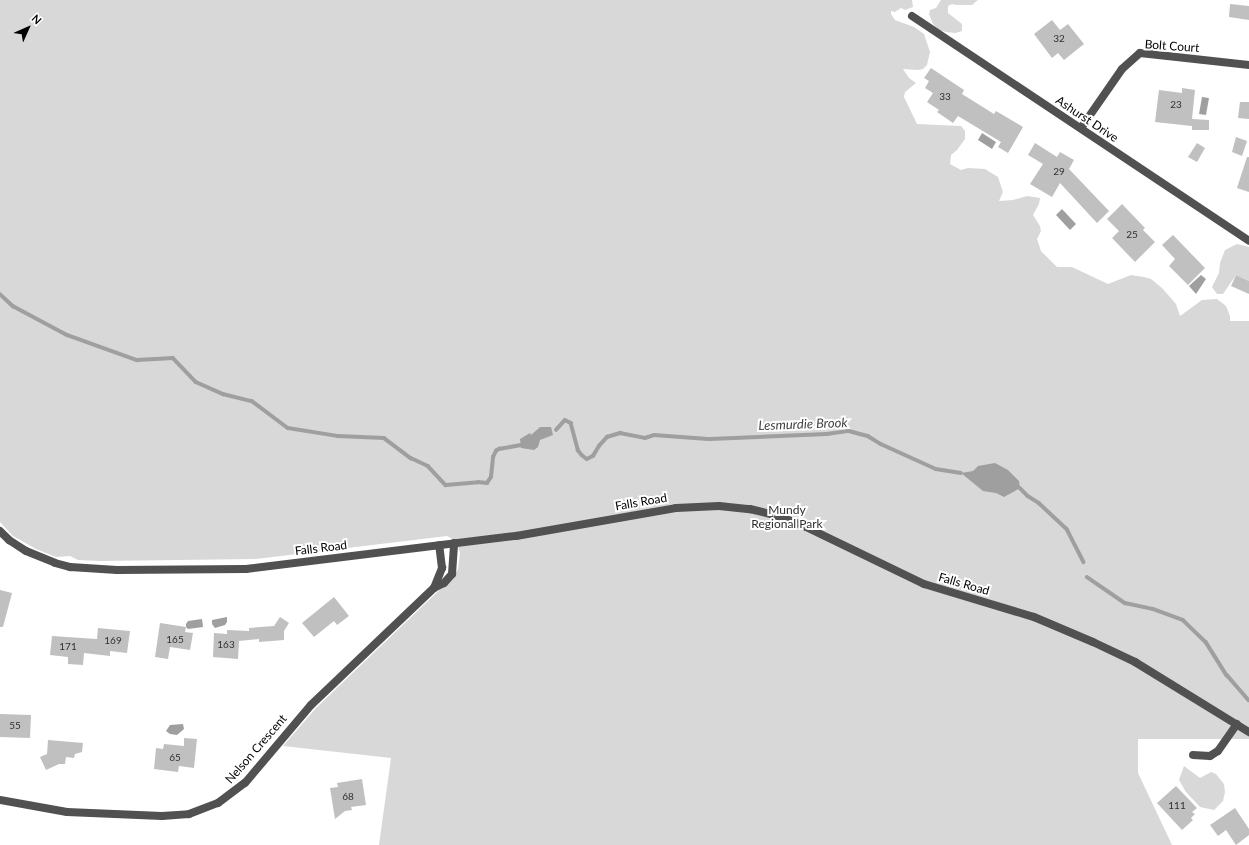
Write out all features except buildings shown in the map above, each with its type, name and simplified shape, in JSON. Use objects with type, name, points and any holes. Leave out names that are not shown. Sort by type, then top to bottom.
[{"type":"street","name":"Ashurst Drive","points":[[912,16],[1249,241]]},
{"type":"street","name":"Bolt Court","points":[[1081,128],[1122,69],[1140,54],[1249,64]]},
{"type":"street","name":"Falls Road","points":[[0,531],[16,545],[44,559],[70,567],[102,570],[264,568],[531,533],[687,506],[728,506],[762,512],[813,530],[918,582],[1034,617],[1100,645],[1135,662],[1249,732]]},
{"type":"street","name":"Nelson Crescent","points":[[0,800],[67,812],[127,815],[176,816],[189,814],[211,807],[232,794],[245,783],[311,705],[434,588],[444,583],[452,574],[454,543]]},
{"type":"street","name":"Nelson Crescent","points":[[434,588],[442,568],[438,545]]},
{"type":"street","points":[[1193,755],[1210,756],[1218,751],[1236,724]]},
{"type":"green space","name":"Mundy Regional Park","points":[[0,0],[912,0],[913,7],[905,10],[901,8],[895,12],[891,11],[891,14],[895,20],[914,27],[924,34],[930,52],[927,65],[923,69],[903,69],[909,78],[916,83],[905,92],[904,97],[917,124],[961,126],[965,131],[965,139],[957,150],[951,155],[950,164],[961,170],[968,168],[985,169],[998,177],[1003,192],[999,201],[1013,200],[1027,196],[1040,198],[1039,204],[1033,215],[1040,226],[1041,231],[1037,239],[1041,251],[1057,267],[1072,267],[1108,284],[1131,275],[1144,277],[1151,279],[1162,288],[1176,304],[1180,316],[1202,300],[1217,299],[1226,306],[1230,316],[1230,321],[1249,321],[1249,739],[1138,739],[1138,773],[1172,845],[379,845],[391,758],[283,746],[316,708],[454,576],[458,569],[460,553],[456,541],[447,536],[256,559],[100,561],[78,560],[70,556],[56,557],[36,549],[13,536],[0,522]]},
{"type":"green space","points":[[941,0],[978,0],[972,5],[952,4],[948,6],[948,13],[962,24],[962,31],[955,33],[946,32],[939,30],[933,24],[929,14],[930,10],[936,8]]},
{"type":"green space","points":[[1237,244],[1249,247],[1249,281],[1236,275],[1223,294],[1217,294],[1212,287],[1219,273],[1220,263],[1225,250]]},
{"type":"green space","points":[[1184,766],[1200,778],[1211,772],[1216,774],[1224,784],[1225,792],[1223,801],[1214,810],[1200,807],[1186,792],[1179,780]]},
{"type":"shaded area","points":[[1202,97],[1209,98],[1206,115],[1199,114]]},
{"type":"shaded area","points":[[982,133],[996,142],[992,149],[978,140]]},
{"type":"shaded area","points":[[1062,209],[1076,224],[1070,230],[1056,215]]},
{"type":"shaded area","points":[[1201,275],[1206,279],[1196,294],[1189,286]]},
{"type":"shaded area","points":[[540,427],[551,427],[553,435],[540,440],[538,447],[534,450],[521,448],[520,439],[530,433],[531,435]]},
{"type":"shaded area","points":[[995,463],[1008,470],[1019,481],[1020,488],[1004,497],[996,493],[983,491],[961,473],[973,471],[978,466]]},
{"type":"shaded area","points":[[227,617],[227,622],[225,625],[215,628],[212,624],[212,620]]},
{"type":"shaded area","points":[[202,619],[203,627],[188,629],[186,627],[188,621]]},
{"type":"shaded area","points":[[183,724],[184,729],[177,735],[170,734],[166,731],[170,725]]},
{"type":"waterway","name":"Lesmurdie Brook","points":[[0,294],[13,306],[67,335],[137,360],[173,358],[196,382],[223,394],[252,401],[288,428],[338,436],[384,438],[411,458],[428,466],[446,485],[478,482],[487,483],[491,477],[493,457],[496,451],[499,449],[521,445]]},
{"type":"waterway","name":"Lesmurdie Brook","points":[[556,430],[565,420],[571,423],[578,450],[587,459],[593,456],[607,437],[620,433],[645,438],[654,435],[708,439]]},
{"type":"waterway","name":"Lesmurdie Brook","points":[[710,439],[827,434],[849,431],[868,436],[881,444],[936,469],[961,473]]},
{"type":"waterway","name":"Lesmurdie Brook","points":[[1020,488],[1067,529],[1084,562]]},
{"type":"waterway","name":"Lesmurdie Brook","points":[[1087,577],[1125,603],[1153,609],[1183,620],[1206,642],[1227,675],[1249,700]]}]
